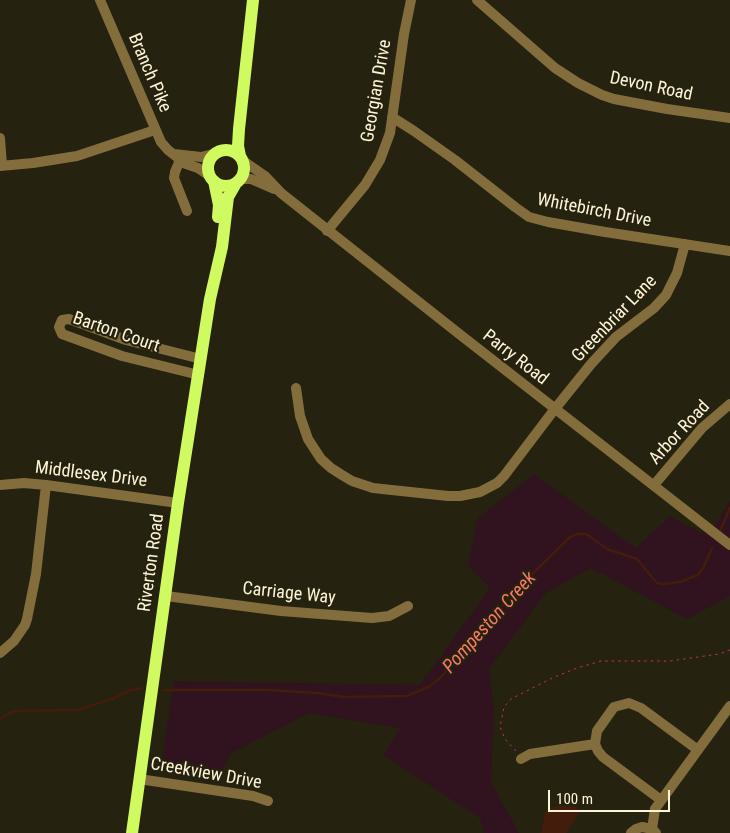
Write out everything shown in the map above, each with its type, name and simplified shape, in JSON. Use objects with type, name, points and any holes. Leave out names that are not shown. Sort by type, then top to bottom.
[{"type":"main road","points":[[244,72],[230,136],[208,164],[212,179],[224,186],[238,181],[243,172],[238,146],[244,72],[254,0]]},
{"type":"main road","points":[[217,152],[230,150],[241,158]]},
{"type":"main road","name":"Riverton Road","points":[[132,833],[178,503],[210,299],[219,205],[212,179]]},
{"type":"main road","name":"Riverton Road","points":[[210,299],[222,247],[228,197],[238,181]]},
{"type":"street","name":"Branch Pike","points":[[100,0],[160,142],[177,157],[212,179]]},
{"type":"street","name":"Georgian Drive","points":[[328,231],[365,185],[380,160],[390,133],[404,34],[412,0]]},
{"type":"street","name":"Devon Road","points":[[477,0],[555,68],[578,83],[602,95],[667,109],[730,118]]},
{"type":"street","name":"Whitebirch Drive","points":[[392,118],[456,160],[529,217],[605,232],[730,251]]},
{"type":"street","points":[[0,138],[1,165],[33,163],[77,156],[155,130]]},
{"type":"street","points":[[187,211],[174,178],[177,157],[201,157],[217,152]]},
{"type":"street","name":"Parry Road","points":[[241,158],[265,176],[281,193],[328,231],[554,410],[730,545]]},
{"type":"street","name":"Parry Road","points":[[238,181],[251,179],[281,193]]},
{"type":"street","name":"Greenbriar Lane","points":[[296,388],[300,416],[308,439],[314,449],[331,468],[347,478],[363,485],[448,496],[480,492],[497,483],[504,476],[591,364],[616,337],[654,308],[666,295],[678,273],[685,244]]},
{"type":"street","name":"Barton Court","points":[[199,375],[122,356],[62,334],[59,327],[62,320],[69,319],[126,340],[201,358]]},
{"type":"street","points":[[122,356],[126,340]]},
{"type":"street","name":"Arbor Road","points":[[654,485],[702,428],[730,404]]},
{"type":"street","name":"Middlesex Drive","points":[[0,485],[24,483],[46,485],[178,503]]},
{"type":"street","points":[[0,652],[14,641],[28,619],[36,574],[46,485]]},
{"type":"street","name":"Carriage Way","points":[[166,596],[281,611],[372,618],[390,616],[408,606]]},
{"type":"street","points":[[661,800],[603,757],[595,744],[597,731],[614,707],[629,703],[641,708],[698,750]]},
{"type":"street","points":[[631,833],[642,827],[654,831],[655,809],[730,706]]},
{"type":"street","points":[[521,758],[530,754],[595,744]]},
{"type":"street","name":"Creekview Drive","points":[[139,779],[253,796],[268,801]]},
{"type":"path","points":[[521,758],[505,739],[500,727],[504,707],[523,693],[568,671],[596,662],[612,660],[677,660],[719,654],[730,650]]},
{"type":"shaded area","points":[[534,474],[636,548],[670,516],[701,533],[715,525],[730,501],[730,596],[687,619],[591,568],[546,593],[489,669],[494,706],[491,782],[519,833],[484,833],[480,818],[383,755],[400,728],[309,713],[230,754],[218,779],[161,767],[174,681],[420,685],[490,588],[468,565],[478,518]]},
{"type":"shaded area","points":[[554,807],[576,807],[579,813],[566,833],[541,833],[545,812]]},
{"type":"waterway","name":"Pompeston Creek","points":[[721,529],[730,508]]},
{"type":"waterway","name":"Pompeston Creek","points":[[164,690],[267,690],[318,693],[344,697],[407,696],[430,686],[439,679],[513,593],[570,537],[577,534],[586,534],[607,549],[637,559],[657,583],[663,584],[680,582],[698,575],[712,548]]},
{"type":"waterway","name":"Pompeston Creek","points":[[0,719],[16,711],[77,710],[112,699],[131,690],[142,688]]}]
